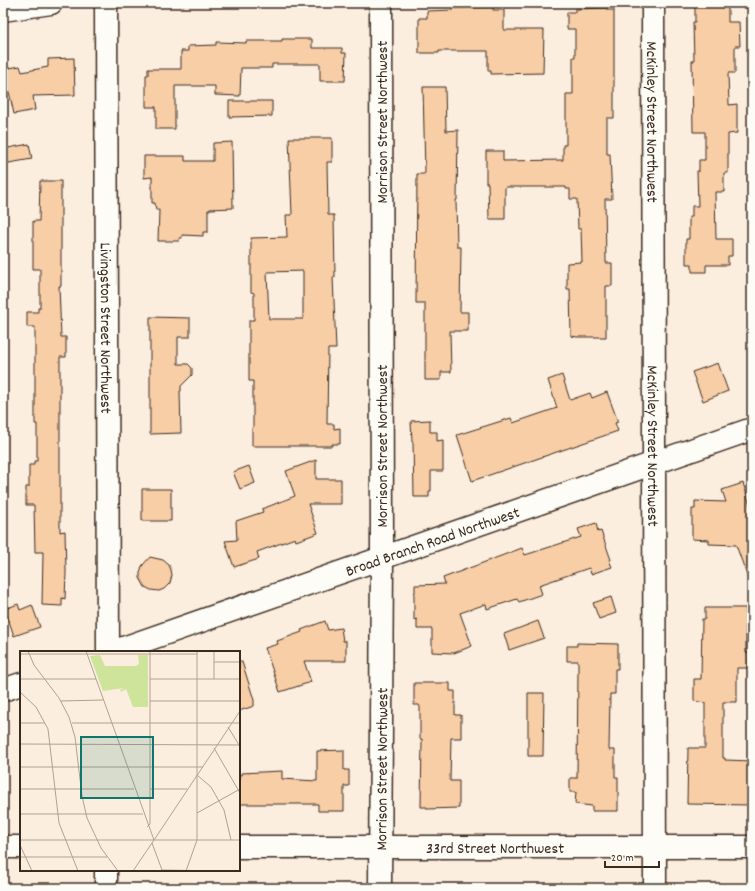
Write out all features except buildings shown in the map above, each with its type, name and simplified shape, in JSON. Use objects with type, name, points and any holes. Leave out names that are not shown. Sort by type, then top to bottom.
[{"type":"street","points":[[3,10],[51,3]]},
{"type":"street","name":"Livingston Street Northwest","points":[[106,3],[108,651]]},
{"type":"street","name":"Morrison Street Northwest","points":[[380,888],[382,558],[381,3]]},
{"type":"street","name":"McKinley Street Northwest","points":[[653,3],[655,888]]},
{"type":"street","name":"Broad Branch Road Northwest","points":[[115,651],[752,429]]},
{"type":"street","points":[[3,690],[20,684]]},
{"type":"street","points":[[3,847],[20,847]]},
{"type":"street","name":"33rd Street Northwest","points":[[240,847],[752,847]]},
{"type":"street","points":[[106,871],[106,888]]}]
